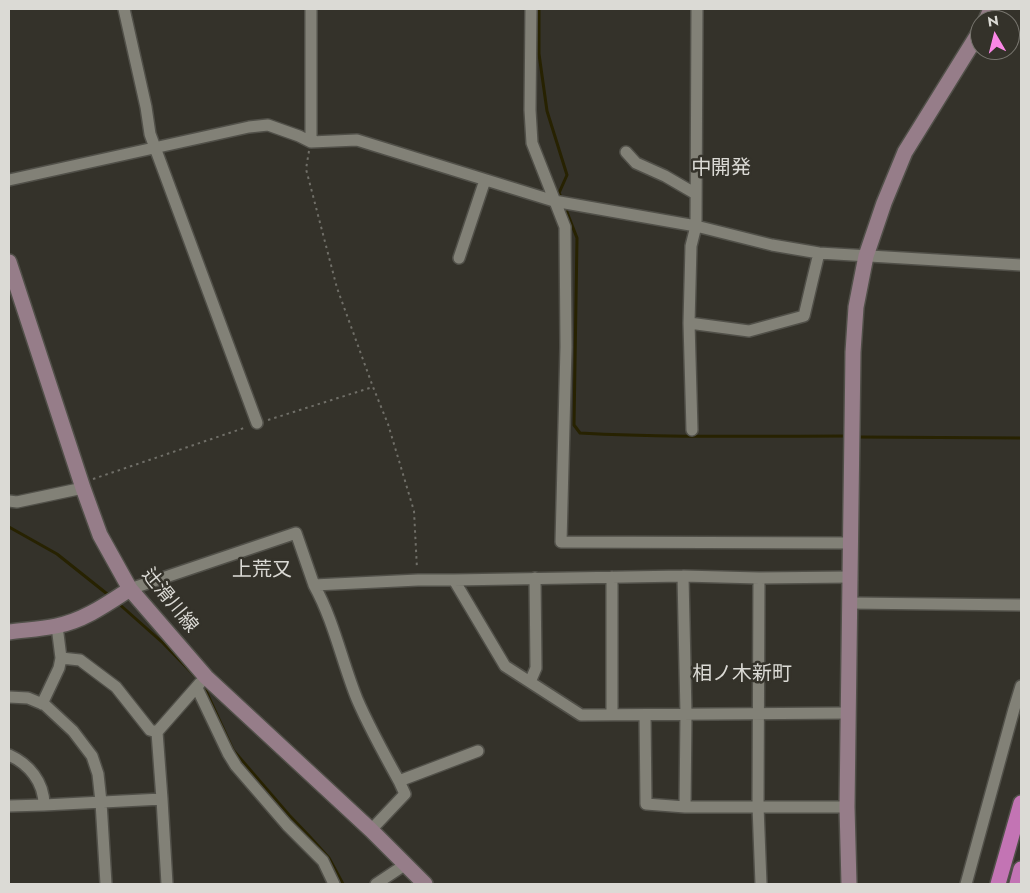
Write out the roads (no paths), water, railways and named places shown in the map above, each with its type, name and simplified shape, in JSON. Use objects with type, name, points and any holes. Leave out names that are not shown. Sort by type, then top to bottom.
[{"type":"highway","points":[[998,884],[1021,803]]},
{"type":"highway","points":[[1017,884],[1021,869]]},
{"type":"street","points":[[124,9],[146,107],[150,134],[257,424]]},
{"type":"street","points":[[311,9],[311,142]]},
{"type":"street","points":[[531,9],[530,110],[532,144],[565,226],[566,356],[561,542],[850,543]]},
{"type":"street","points":[[692,430],[689,323],[691,246],[696,226],[697,9]]},
{"type":"street","points":[[849,884],[846,807],[853,352],[856,308],[866,256],[884,202],[905,152],[970,47]]},
{"type":"street","points":[[9,180],[249,127],[268,125],[311,142],[357,140],[554,201],[696,226],[772,245],[820,253],[1021,264]]},
{"type":"street","points":[[626,152],[636,163],[696,194]]},
{"type":"street","points":[[460,258],[485,180]]},
{"type":"street","points":[[689,323],[749,330],[804,316],[820,253]]},
{"type":"street","name":"辻滑川線","points":[[9,262],[100,535],[130,589],[201,682],[371,830],[425,884]]},
{"type":"street","points":[[9,501],[17,502],[83,488]]},
{"type":"street","points":[[9,632],[57,626],[83,617],[108,604],[130,589],[296,533],[314,585],[323,601],[357,699],[381,750],[405,794],[371,830]]},
{"type":"street","points":[[314,585],[418,580],[535,578],[683,576],[758,578],[850,577]]},
{"type":"street","points":[[683,576],[686,714],[685,807]]},
{"type":"street","points":[[612,577],[612,715]]},
{"type":"street","points":[[530,682],[536,668],[535,578]]},
{"type":"street","points":[[758,578],[758,806],[761,884]]},
{"type":"street","points":[[454,580],[505,666],[581,715],[848,713]]},
{"type":"street","points":[[850,603],[1021,605]]},
{"type":"street","points":[[42,704],[59,668],[61,658],[57,626]]},
{"type":"street","points":[[61,658],[80,660],[116,687],[150,730],[157,732]]},
{"type":"street","points":[[167,884],[157,732],[201,682],[228,753],[236,766],[287,825],[323,861],[334,884]]},
{"type":"street","points":[[966,884],[1021,686]]},
{"type":"street","points":[[9,696],[28,698],[45,705],[73,731],[92,756],[98,774],[106,884]]},
{"type":"street","points":[[645,715],[646,804],[685,807],[846,807]]},
{"type":"street","points":[[399,781],[478,751]]},
{"type":"street","points":[[9,755],[18,759],[31,770],[44,794],[44,804]]},
{"type":"street","points":[[9,806],[162,799]]},
{"type":"street","points":[[376,884],[406,864]]},
{"type":"waterway","points":[[539,9],[539,54],[547,111],[567,175],[559,193],[562,199]]},
{"type":"waterway","points":[[565,207],[577,238],[574,425],[580,433],[680,436],[848,436]]},
{"type":"waterway","points":[[857,437],[1021,438]]},
{"type":"waterway","points":[[9,527],[57,554],[111,597]]},
{"type":"waterway","points":[[118,603],[163,643],[197,678],[205,689],[233,750],[329,858],[343,884]]},
{"type":"district","name":"中開発","points":[[721,169]]},
{"type":"district","name":"上荒又","points":[[262,571]]},
{"type":"district","name":"相ノ木新町","points":[[742,675]]}]
